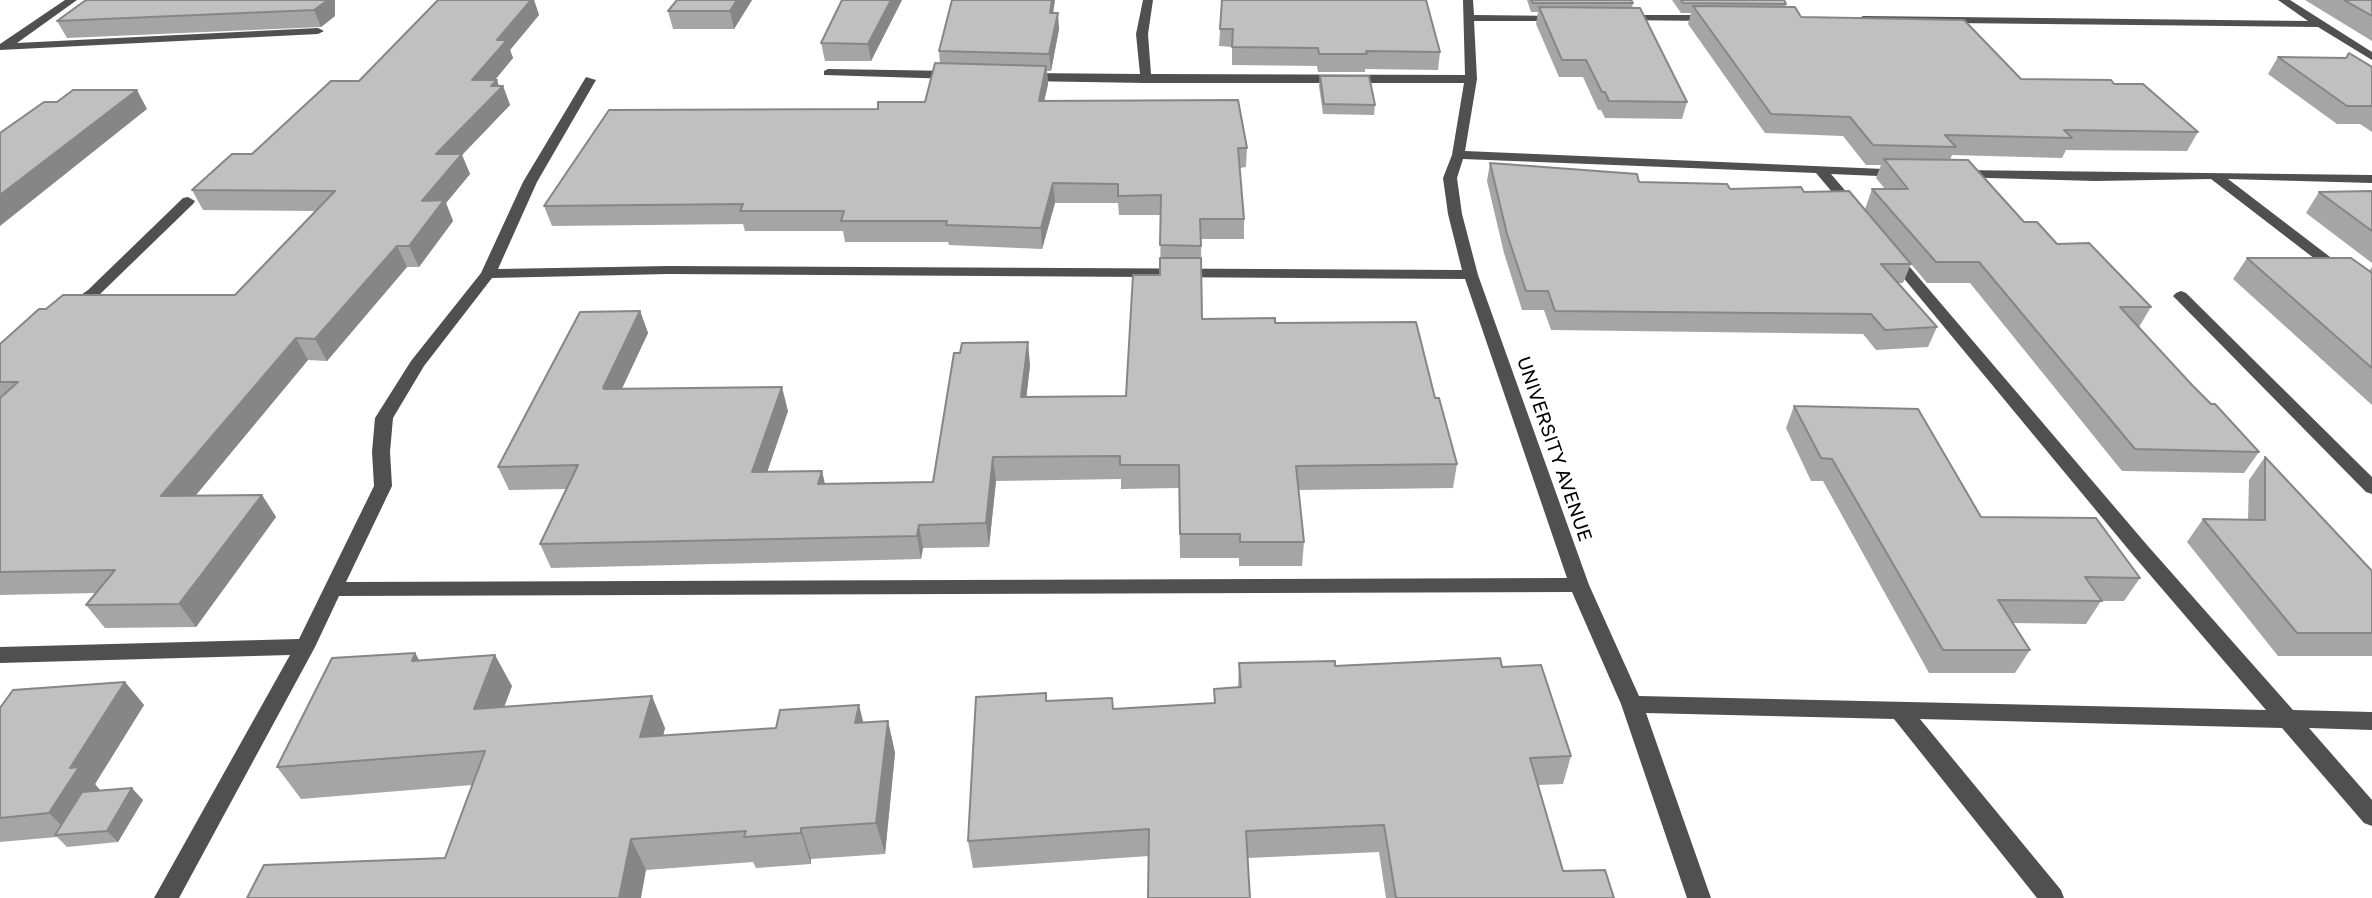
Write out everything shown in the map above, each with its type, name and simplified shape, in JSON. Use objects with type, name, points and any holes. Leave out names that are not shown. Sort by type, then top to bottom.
[{"type":"street","points":[[1,48],[72,0]]},
{"type":"street","points":[[1146,79],[1142,34],[1148,0]]},
{"type":"street","points":[[2283,0],[2372,57]]},
{"type":"street","points":[[1470,9],[1567,18]]},
{"type":"street","name":"UNIVERSITY AVENUE","points":[[1470,9],[1471,79],[1458,155],[1450,178],[1455,214],[1471,275],[1579,585],[1632,704],[1699,898]]},
{"type":"street","points":[[1608,18],[1731,19]]},
{"type":"street","points":[[1855,19],[2320,24]]},
{"type":"street","points":[[1,48],[318,32]]},
{"type":"street","points":[[828,73],[966,76]]},
{"type":"street","points":[[1008,76],[1146,79],[1471,79]]},
{"type":"street","points":[[166,898],[305,647],[383,486],[381,452],[384,418],[417,364],[488,274],[530,182],[590,80]]},
{"type":"street","points":[[1458,155],[1917,173]]},
{"type":"street","points":[[1821,171],[1866,224]]},
{"type":"street","points":[[1944,174],[2095,177],[2214,175],[2372,179]]},
{"type":"street","points":[[2214,175],[2372,296]]},
{"type":"street","points":[[2339,180],[2361,197]]},
{"type":"street","points":[[62,314],[93,293],[188,201]]},
{"type":"street","points":[[1883,245],[2140,550],[2372,816]]},
{"type":"street","points":[[488,274],[669,270],[1471,275]]},
{"type":"street","points":[[2181,296],[2372,488]]},
{"type":"street","points":[[334,589],[1579,585]]},
{"type":"street","points":[[0,655],[305,647]]},
{"type":"street","points":[[1632,704],[2372,721]]},
{"type":"street","points":[[1900,710],[2052,898]]},
{"type":"building","points":[[86,0],[328,0],[314,10],[57,21]]},
{"type":"building","points":[[438,0],[531,0],[497,40],[507,40],[472,80],[497,80],[491,86],[503,86],[436,154],[462,154],[422,201],[444,200],[409,246],[397,246],[315,339],[296,338],[161,496],[262,495],[179,604],[86,605],[115,570],[0,572],[0,398],[18,382],[0,382],[0,344],[39,309],[46,309],[63,295],[235,295],[335,191],[192,190],[232,154],[252,154],[331,81],[359,81]]},
{"type":"building","points":[[677,0],[737,0],[730,11],[668,11]]},
{"type":"building","points":[[842,0],[891,0],[868,44],[821,43]]},
{"type":"building","points":[[952,0],[1052,0],[1050,13],[1058,13],[1049,54],[939,51]]},
{"type":"building","points":[[1222,0],[1426,0],[1440,52],[1366,51],[1367,54],[1319,54],[1318,48],[1232,47],[1233,29],[1220,29]]},
{"type":"building","points":[[1531,0],[1631,0],[1633,3],[1533,3]]},
{"type":"building","points":[[1681,0],[1784,0],[1786,4],[1683,3]]},
{"type":"building","points":[[2344,0],[2372,0],[2372,16]]},
{"type":"building","points":[[1693,6],[1795,7],[1801,17],[1964,20],[2021,79],[2111,80],[2114,84],[2143,84],[2198,132],[2064,130],[2072,138],[1945,135],[1956,147],[1873,145],[1850,117],[1771,114]]},
{"type":"building","points":[[1539,7],[1640,8],[1687,102],[1609,101],[1586,60],[1562,60]]},
{"type":"building","points":[[2349,53],[2372,67],[2372,107],[2347,106],[2278,57],[2346,58]]},
{"type":"building","points":[[935,63],[1046,66],[1039,101],[1238,100],[1247,148],[1238,148],[1244,219],[1200,219],[1201,246],[1160,245],[1161,195],[1118,196],[1118,184],[1053,183],[1041,228],[946,225],[947,221],[841,221],[844,211],[740,211],[743,204],[544,206],[609,110],[878,109],[878,102],[925,102]]},
{"type":"building","points":[[1320,76],[1369,76],[1375,105],[1324,104]]},
{"type":"building","points":[[73,90],[137,90],[0,195],[0,133],[44,102],[57,102]]},
{"type":"building","points":[[1884,159],[1968,160],[2024,222],[2037,222],[2057,244],[2089,243],[2151,307],[2120,307],[2259,452],[2135,449],[1979,262],[1936,262],[1872,189],[1908,189]]},
{"type":"building","points":[[1490,163],[1637,174],[1639,182],[1727,184],[1730,189],[1801,187],[1804,192],[1849,191],[1911,264],[1881,264],[1937,327],[1885,330],[1871,314],[1555,311],[1548,291],[1526,291],[1507,234]]},
{"type":"building","points":[[2372,191],[2372,231],[2319,192]]},
{"type":"building","points":[[1160,258],[1201,258],[1202,319],[1275,318],[1275,323],[1416,322],[1435,398],[1439,398],[1457,464],[1296,466],[1304,542],[1240,542],[1240,534],[1180,534],[1179,465],[1120,465],[1120,456],[993,457],[986,523],[919,525],[917,536],[540,544],[578,465],[498,467],[580,312],[640,311],[603,388],[782,387],[752,472],[822,471],[818,484],[933,482],[954,353],[960,353],[962,343],[1028,342],[1021,397],[1126,396],[1133,275],[1160,275]]},
{"type":"building","points":[[2247,258],[2351,258],[2372,273],[2372,368]]},
{"type":"building","points":[[1794,406],[1918,409],[1981,517],[2096,518],[2140,578],[2085,577],[2102,601],[1998,600],[2030,650],[1943,650],[1832,459],[1821,458]]},
{"type":"building","points":[[2265,457],[2372,571],[2372,633],[2297,633],[2203,519],[2265,520]]},
{"type":"building","points":[[415,653],[412,661],[495,655],[474,709],[652,696],[640,737],[776,728],[780,710],[859,705],[855,723],[888,721],[876,823],[801,828],[801,833],[744,837],[746,831],[631,839],[619,898],[247,898],[264,865],[445,858],[485,751],[277,767],[332,658]]},
{"type":"building","points":[[1500,658],[1502,667],[1541,665],[1571,756],[1530,758],[1563,871],[1605,870],[1614,898],[1396,898],[1384,825],[1246,831],[1250,898],[1148,898],[1149,829],[968,841],[976,697],[1046,693],[1046,701],[1112,698],[1113,709],[1215,703],[1214,689],[1241,687],[1239,663],[1335,661],[1335,666]]},
{"type":"building","points":[[125,682],[70,768],[79,767],[49,813],[0,818],[0,708],[13,690]]},
{"type":"building","points":[[132,788],[107,831],[55,835],[82,792]]}]
